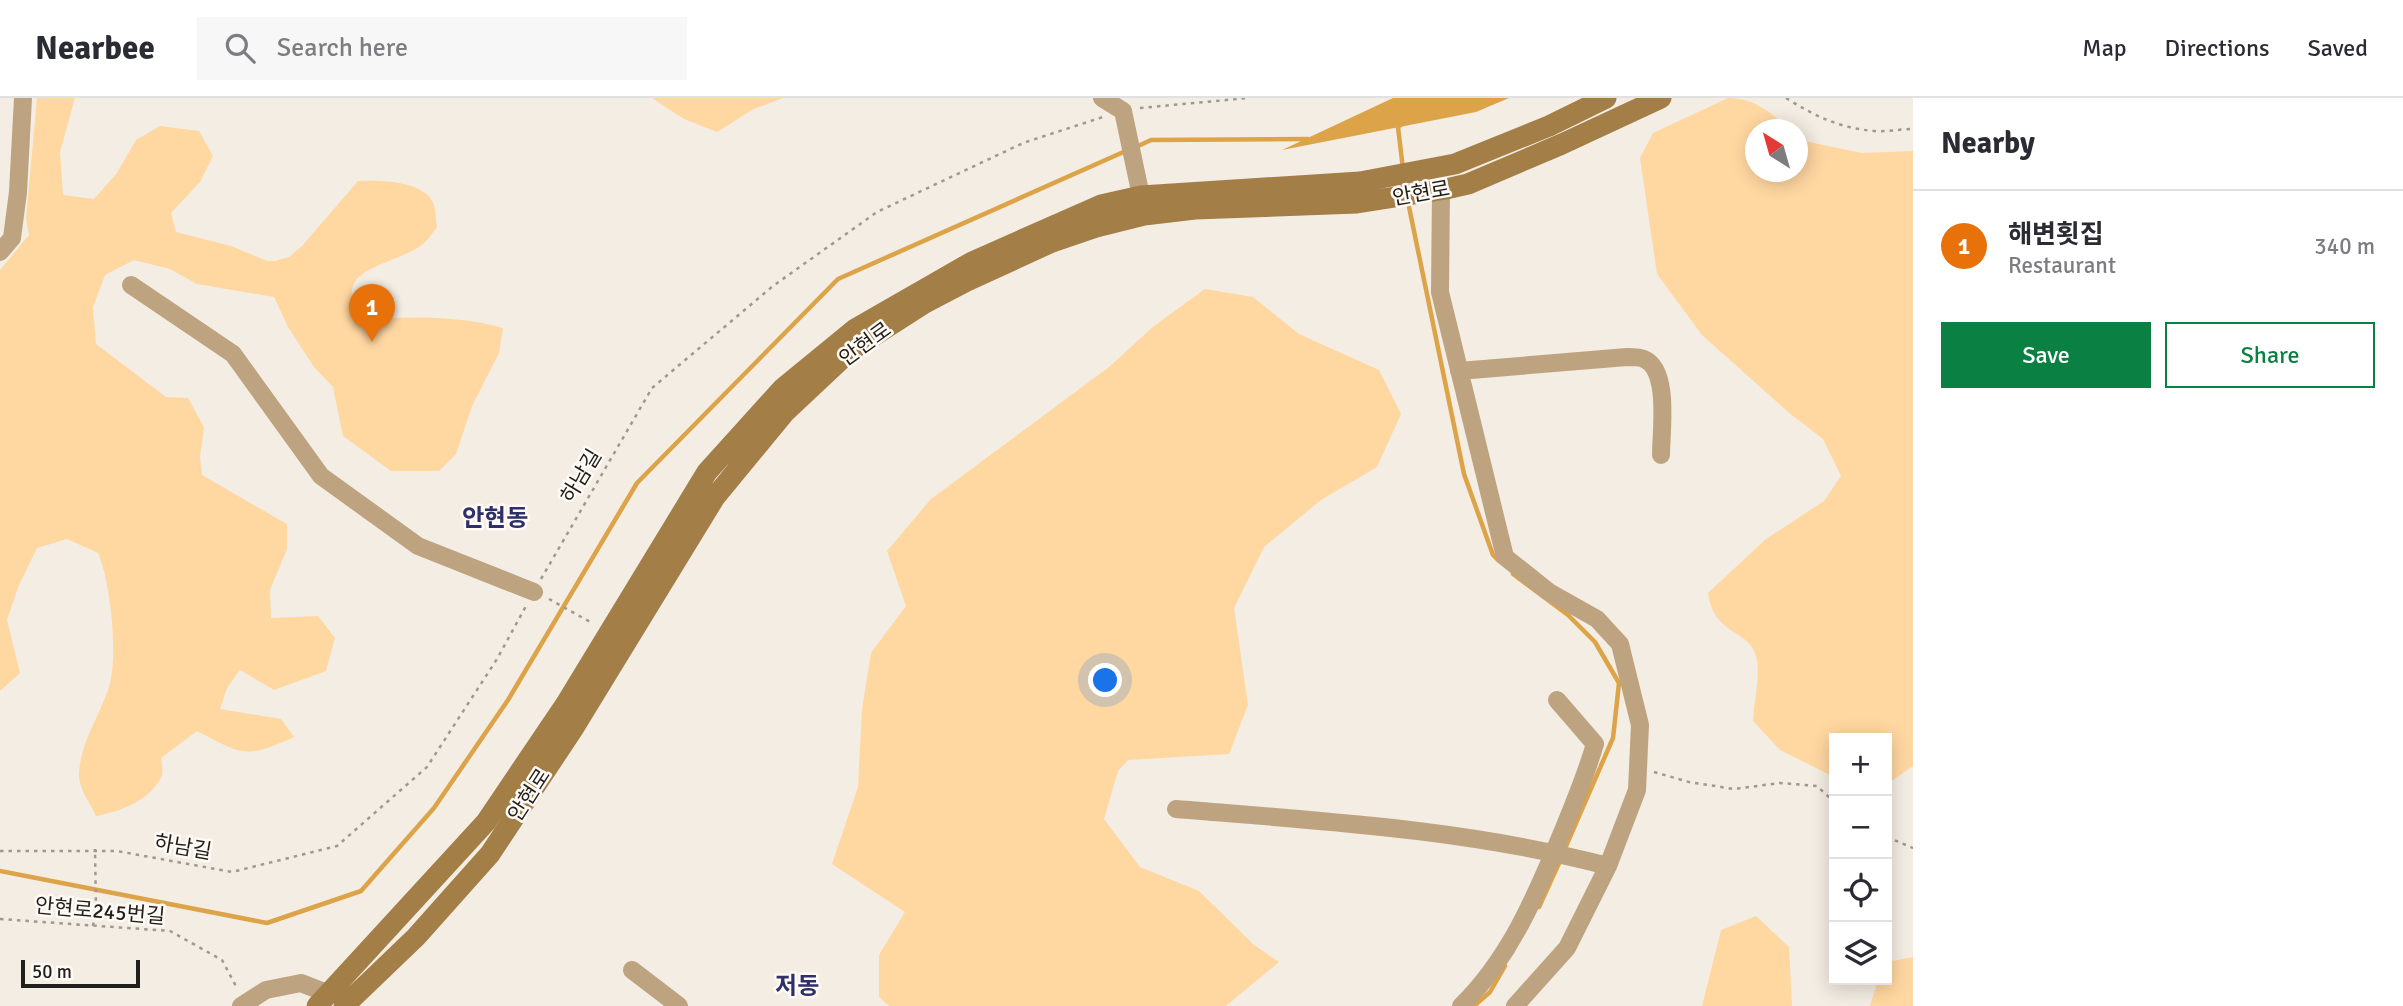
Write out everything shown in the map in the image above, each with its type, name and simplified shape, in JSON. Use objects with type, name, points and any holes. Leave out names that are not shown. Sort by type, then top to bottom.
[{"type":"street","points":[[0,252],[12,239],[23,98]]},
{"type":"street","points":[[1102,98],[1124,116],[1136,165],[1142,206]]},
{"type":"street","name":"안현로","points":[[1388,188],[1415,172],[1455,164],[1538,131],[1606,98]]},
{"type":"street","name":"안현로","points":[[330,1002],[486,822],[567,702],[707,472],[783,388],[824,354],[892,305],[972,261],[1101,205],[1142,206],[1360,182],[1432,192],[1492,174],[1661,98]]},
{"type":"street","points":[[1438,167],[1432,192],[1440,292],[1505,557],[1549,592],[1597,619],[1620,644],[1640,725],[1637,790],[1608,866],[1567,948],[1515,1006]]},
{"type":"street","name":"안현로","points":[[330,1002],[416,937],[490,854],[573,729],[715,497],[785,412],[850,351],[925,303],[1052,242],[1142,206]]},
{"type":"street","points":[[131,285],[233,354],[321,477],[418,546],[536,593]]},
{"type":"street","points":[[1459,371],[1628,357],[1644,359],[1656,368],[1661,381],[1661,455]]},
{"type":"street","points":[[1461,1006],[1498,963],[1561,854],[1587,773],[1595,744],[1557,701]]},
{"type":"street","points":[[1176,809],[1445,833],[1561,854],[1608,866]]},
{"type":"street","points":[[632,970],[678,1006]]},
{"type":"street","points":[[242,1004],[266,990],[301,983],[330,1002]]},
{"type":"path","name":"하남길","points":[[0,851],[95,849],[232,872],[337,846],[428,767],[497,659],[536,593],[573,519],[652,388],[773,286],[877,212],[1023,143],[1164,104],[1248,98]]},
{"type":"path","points":[[1786,98],[1820,120],[1839,125],[1877,131],[1913,130]]},
{"type":"path","points":[[536,593],[608,631]]},
{"type":"path","points":[[1638,767],[1689,782],[1734,789],[1780,783],[1817,786],[1829,797]]},
{"type":"path","points":[[1892,839],[1913,848]]},
{"type":"path","points":[[93,926],[96,909],[95,849]]},
{"type":"path","name":"안현로245번길","points":[[0,919],[170,931],[222,960],[242,1004]]},
{"type":"shaded area","points":[[37,98],[75,98],[60,152],[63,195],[94,199],[117,173],[136,140],[160,126],[199,131],[213,156],[200,182],[171,213],[176,232],[231,246],[267,261],[289,257],[302,246],[358,181],[412,186],[429,197],[434,205],[437,227],[423,244],[411,252],[368,270],[358,278],[352,288],[353,302],[361,319],[450,319],[503,328],[499,353],[472,406],[456,454],[439,471],[391,471],[343,436],[333,387],[314,367],[288,327],[274,297],[197,284],[170,269],[134,260],[105,275],[93,307],[96,344],[166,397],[188,398],[204,427],[200,457],[202,475],[287,524],[287,549],[270,590],[271,618],[318,616],[335,638],[326,671],[274,690],[240,670],[227,688],[220,709],[281,719],[294,737],[265,749],[244,751],[197,731],[161,758],[162,775],[143,798],[124,808],[96,816],[83,791],[79,776],[82,754],[108,690],[113,660],[110,602],[98,553],[67,539],[37,548],[19,585],[7,620],[20,673],[0,691],[0,270],[29,235],[26,219]]},
{"type":"shaded area","points":[[652,98],[783,98],[752,110],[717,132],[684,119]]},
{"type":"shaded area","points":[[1393,98],[1509,98],[1476,112],[1282,150]]},
{"type":"shaded area","points":[[1728,98],[1754,104],[1778,119],[1745,119],[1745,182],[1808,182],[1808,142],[1862,153],[1913,151],[1913,766],[1892,781],[1892,733],[1829,733],[1829,774],[1780,750],[1753,721],[1758,674],[1754,650],[1748,642],[1717,618],[1708,593],[1766,539],[1824,501],[1841,476],[1823,439],[1788,412],[1702,335],[1657,274],[1640,158],[1653,133]]},
{"type":"shaded area","points":[[1205,289],[1253,297],[1299,334],[1379,370],[1401,414],[1377,467],[1321,500],[1264,547],[1234,608],[1248,705],[1229,754],[1128,760],[1118,771],[1104,819],[1140,867],[1199,891],[1253,944],[1279,962],[1226,1006],[889,1006],[879,997],[879,955],[905,912],[832,864],[858,787],[862,710],[871,653],[906,606],[887,551],[931,499],[1109,367],[1154,326]]},
{"type":"shaded area","points":[[1756,916],[1789,947],[1792,1006],[1702,1006],[1721,930]]},
{"type":"shaded area","points":[[1913,957],[1913,1006],[1870,1006],[1876,985],[1892,985],[1892,961]]},
{"type":"waterway","points":[[1402,124],[1398,127],[1403,169]]},
{"type":"waterway","points":[[1136,147],[1151,140],[1308,139]]},
{"type":"waterway","points":[[0,871],[267,923],[361,891],[434,808],[508,700],[637,483],[838,279],[1128,150]]},
{"type":"waterway","points":[[1408,202],[1464,474],[1493,555],[1499,561]]},
{"type":"waterway","points":[[1513,574],[1568,615],[1595,642],[1619,683],[1613,738],[1563,853]]},
{"type":"waterway","points":[[1539,907],[1560,861]]},
{"type":"waterway","points":[[1474,1006],[1490,992],[1505,966]]},
{"type":"place","name":"해변횟집","points":[[372,342]]},
{"type":"district","name":"안현동","points":[[495,518]]},
{"type":"district","name":"저동","points":[[797,986]]}]
